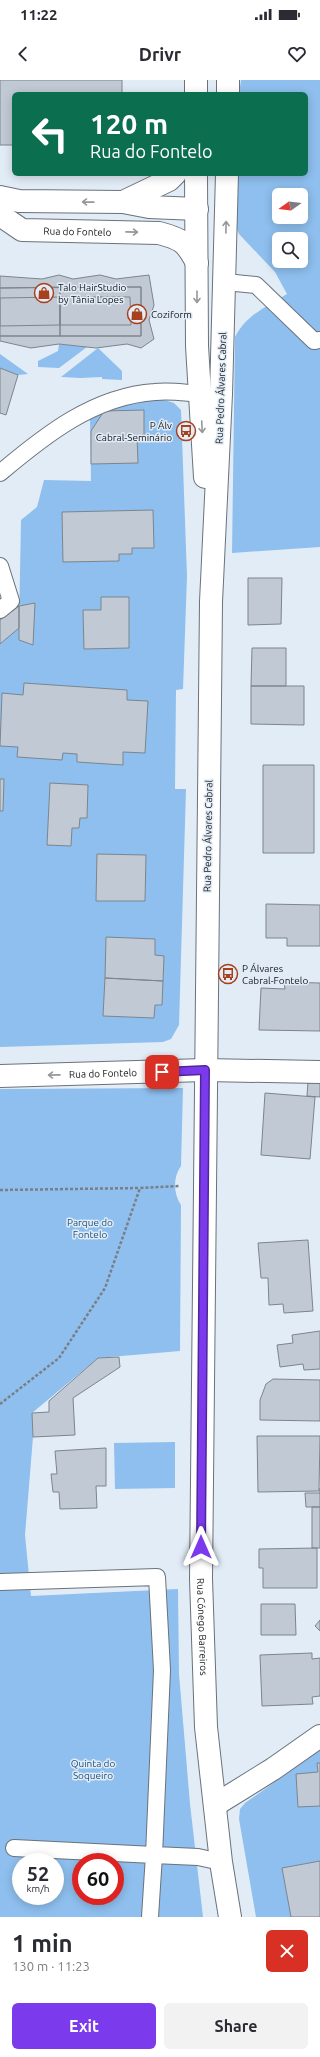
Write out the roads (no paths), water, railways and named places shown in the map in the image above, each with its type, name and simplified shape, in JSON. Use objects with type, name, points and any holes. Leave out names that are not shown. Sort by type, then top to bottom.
[{"type":"main road","points":[[196,80],[196,92]]},
{"type":"main road","points":[[228,80],[228,92]]},
{"type":"main road","points":[[123,202],[169,180],[173,176]]},
{"type":"main road","name":"Rua Pedro Álvares Cabral","points":[[196,176],[197,346],[201,394],[211,602]]},
{"type":"main road","name":"Rua do Fontelo","points":[[159,233],[178,228],[197,209],[212,198],[217,176]]},
{"type":"main road","name":"Rua Pedro Álvares Cabral","points":[[205,1070],[211,602],[225,282],[227,176]]},
{"type":"main road","points":[[0,197],[20,201],[123,202],[150,207],[197,209],[212,224],[212,302],[222,347]]},
{"type":"main road","name":"Rua do Fontelo","points":[[0,215],[22,230],[159,233],[179,238],[190,251],[197,263]]},
{"type":"main road","name":"Rua do Fontelo","points":[[0,1076],[205,1070],[320,1072]]},
{"type":"main road","name":"Rua Cónego Barreiros","points":[[205,1070],[201,1578],[206,1727],[221,1862],[230,1917]]},
{"type":"main road","points":[[215,1805],[273,1769],[320,1736]]},
{"type":"lane","points":[[225,282],[256,285],[314,341],[320,340]]},
{"type":"lane","points":[[0,473],[24,453],[74,418],[101,404],[127,395],[156,391],[201,394]]},
{"type":"lane","points":[[0,566],[11,601],[0,610]]},
{"type":"lane","points":[[0,1582],[157,1577],[162,1670],[150,1917]]},
{"type":"lane","points":[[14,1848],[198,1857],[221,1862]]},
{"type":"place","name":"Talo HairStudio by Tânia Lopes","points":[[44,293]]},
{"type":"place","name":"Coziform","points":[[137,314]]},
{"type":"place","name":"P Álv Cabral-Seminário","points":[[186,431]]},
{"type":"place","name":"P Álvares Cabral-Fontelo","points":[[228,974]]},
{"type":"park label","name":"Parque do Fontelo","points":[[90,1228]]},
{"type":"park label","name":"Quinta do Soqueiro","points":[[93,1768]]}]
